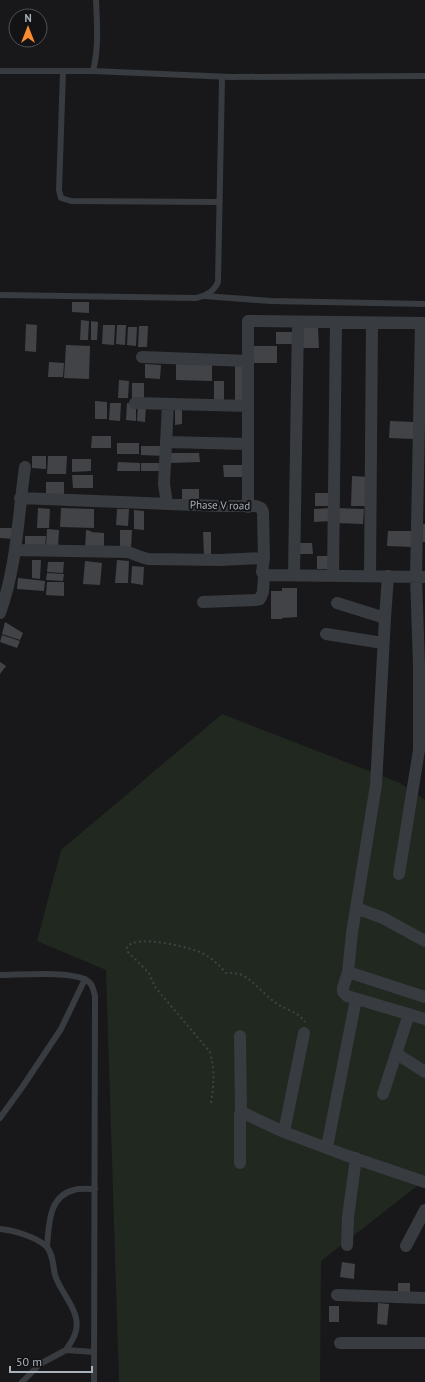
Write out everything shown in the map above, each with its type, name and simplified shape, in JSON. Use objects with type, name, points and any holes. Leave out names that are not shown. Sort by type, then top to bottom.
[{"type":"street","points":[[248,507],[248,321],[423,323],[419,750],[399,874]]},
{"type":"street","points":[[294,575],[298,322]]},
{"type":"street","points":[[333,575],[336,323]]},
{"type":"street","points":[[370,576],[372,323]]},
{"type":"street","points":[[142,357],[248,362]]},
{"type":"street","points":[[135,403],[248,406]]},
{"type":"street","points":[[167,504],[164,484],[168,404]]},
{"type":"street","points":[[166,442],[248,444]]},
{"type":"street","points":[[0,613],[8,591],[16,550],[20,498],[25,467]]},
{"type":"street","name":"Phase V road","points":[[20,498],[248,507],[258,506],[263,512],[264,558],[262,572],[264,575],[263,592],[260,599],[203,602]]},
{"type":"street","points":[[16,550],[126,552],[149,559],[220,560],[264,558]]},
{"type":"street","points":[[264,575],[421,577]]},
{"type":"street","points":[[388,576],[384,618],[376,785],[352,933],[348,972],[343,992],[347,996],[356,999],[425,1019]]},
{"type":"street","points":[[337,603],[384,618]]},
{"type":"street","points":[[326,634],[383,644]]},
{"type":"street","points":[[356,908],[383,918],[425,941]]},
{"type":"street","points":[[348,972],[425,997]]},
{"type":"street","points":[[327,1147],[356,999]]},
{"type":"street","points":[[383,1094],[409,1014]]},
{"type":"street","points":[[284,1132],[304,1033]]},
{"type":"street","points":[[240,1036],[240,1163]]},
{"type":"street","points":[[397,1054],[425,1072]]},
{"type":"street","points":[[241,1112],[284,1132],[425,1182]]},
{"type":"street","points":[[347,1245],[349,1206],[356,1158]]},
{"type":"street","points":[[406,1246],[419,1231],[425,1210]]},
{"type":"street","points":[[337,1295],[425,1298]]},
{"type":"street","points":[[340,1343],[425,1343]]},
{"type":"lane","points":[[93,71],[98,44],[96,0]]},
{"type":"lane","points":[[0,71],[93,71],[222,77],[425,76]]},
{"type":"lane","points":[[62,72],[59,190],[61,198],[71,201],[219,202]]},
{"type":"lane","points":[[204,296],[216,288],[218,282],[222,77]]},
{"type":"lane","points":[[0,295],[196,298],[204,296],[271,301],[425,304]]},
{"type":"lane","points":[[0,975],[68,975],[85,979],[93,986],[95,996],[94,1382]]},
{"type":"lane","points":[[0,1118],[24,1086],[61,1029],[85,979]]},
{"type":"lane","points":[[47,1247],[51,1213],[58,1198],[73,1190],[95,1188]]},
{"type":"lane","points":[[0,1229],[36,1239],[47,1247],[52,1258],[56,1276],[74,1310],[76,1318],[77,1327],[75,1336],[66,1350],[40,1364],[22,1382]]},
{"type":"lane","points":[[66,1350],[94,1352]]},
{"type":"path","points":[[211,1103],[215,1080],[210,1052],[156,988],[149,973],[128,952],[126,948],[128,945],[135,942],[174,945],[202,954],[218,963],[226,973],[237,973],[243,976],[269,998],[298,1015],[305,1023],[304,1033]]},
{"type":"shaded area","points":[[222,714],[400,783],[425,800],[425,1180],[321,1261],[320,1382],[119,1382],[106,970],[37,941],[61,850]]},
{"type":"building","points":[[72,302],[89,302],[89,313],[72,312]]},
{"type":"building","points":[[81,320],[89,321],[88,340],[80,340]]},
{"type":"building","points":[[91,321],[98,322],[97,340],[91,340]]},
{"type":"building","points":[[26,324],[37,325],[36,352],[25,351]]},
{"type":"building","points":[[103,325],[115,325],[114,345],[102,344]]},
{"type":"building","points":[[117,325],[126,325],[125,345],[116,344]]},
{"type":"building","points":[[139,326],[148,326],[147,347],[138,347]]},
{"type":"building","points":[[128,327],[137,327],[136,346],[127,345]]},
{"type":"building","points":[[303,328],[318,328],[319,348],[303,348]]},
{"type":"building","points":[[276,332],[296,332],[296,344],[276,344]]},
{"type":"building","points":[[66,345],[90,346],[89,379],[64,378]]},
{"type":"building","points":[[253,346],[277,346],[277,363],[253,363]]},
{"type":"building","points":[[49,362],[64,363],[63,377],[48,377]]},
{"type":"building","points":[[145,364],[161,365],[160,379],[145,378]]},
{"type":"building","points":[[176,364],[212,365],[212,381],[176,380]]},
{"type":"building","points":[[235,366],[247,366],[247,403],[235,403]]},
{"type":"building","points":[[119,380],[129,381],[128,398],[118,398]]},
{"type":"building","points":[[214,381],[224,381],[224,403],[214,403]]},
{"type":"building","points":[[132,383],[144,383],[144,400],[132,399]]},
{"type":"building","points":[[95,401],[107,402],[107,419],[95,419]]},
{"type":"building","points":[[110,403],[121,403],[120,421],[109,420]]},
{"type":"building","points":[[127,403],[136,404],[136,421],[126,420]]},
{"type":"building","points":[[138,404],[146,405],[145,422],[137,421]]},
{"type":"building","points":[[175,407],[182,407],[182,424],[175,425]]},
{"type":"building","points":[[390,421],[414,422],[413,439],[389,438]]},
{"type":"building","points":[[92,436],[111,436],[111,448],[91,448]]},
{"type":"building","points":[[117,443],[139,443],[139,454],[117,454]]},
{"type":"building","points":[[141,446],[166,446],[165,456],[141,455]]},
{"type":"building","points":[[171,453],[199,453],[200,462],[171,463]]},
{"type":"building","points":[[32,456],[46,456],[46,469],[32,468]]},
{"type":"building","points":[[48,456],[67,456],[66,474],[47,474]]},
{"type":"building","points":[[72,459],[91,459],[91,471],[72,472]]},
{"type":"building","points":[[118,462],[140,463],[140,471],[117,471]]},
{"type":"building","points":[[141,463],[164,463],[164,471],[141,471]]},
{"type":"building","points":[[223,465],[243,465],[243,477],[224,477]]},
{"type":"building","points":[[72,475],[93,475],[93,488],[73,488]]},
{"type":"building","points":[[352,476],[369,477],[367,506],[351,506]]},
{"type":"building","points":[[46,482],[64,482],[64,496],[46,496]]},
{"type":"building","points":[[182,489],[199,489],[199,502],[182,502]]},
{"type":"building","points":[[315,493],[328,493],[329,506],[315,506]]},
{"type":"building","points":[[38,508],[50,509],[49,528],[37,528]]},
{"type":"building","points":[[61,508],[94,509],[94,528],[60,527]]},
{"type":"building","points":[[331,508],[331,521],[314,522],[314,509]]},
{"type":"building","points":[[336,508],[364,509],[363,524],[336,523]]},
{"type":"building","points":[[117,509],[129,509],[128,526],[116,525]]},
{"type":"building","points":[[134,510],[144,511],[144,530],[134,529]]},
{"type":"building","points":[[423,524],[425,524],[425,542],[422,542]]},
{"type":"building","points":[[0,528],[14,528],[14,539],[0,538]]},
{"type":"building","points":[[47,529],[59,530],[58,547],[46,547]]},
{"type":"building","points":[[86,530],[104,533],[104,550],[85,550]]},
{"type":"building","points":[[120,530],[132,530],[131,550],[120,550]]},
{"type":"building","points":[[388,531],[414,531],[413,547],[387,546]]},
{"type":"building","points":[[203,532],[211,532],[211,555],[204,556]]},
{"type":"building","points":[[25,536],[46,536],[45,548],[25,548]]},
{"type":"building","points":[[296,543],[312,543],[313,554],[296,554]]},
{"type":"building","points":[[317,556],[329,556],[329,569],[317,569]]},
{"type":"building","points":[[32,560],[41,560],[40,579],[32,578]]},
{"type":"building","points":[[117,560],[129,561],[128,583],[115,583]]},
{"type":"building","points":[[85,561],[102,563],[100,585],[83,584]]},
{"type":"building","points":[[48,562],[64,562],[63,573],[47,572]]},
{"type":"building","points":[[132,566],[144,567],[143,585],[131,583]]},
{"type":"building","points":[[47,573],[64,574],[63,581],[46,580]]},
{"type":"building","points":[[18,578],[45,581],[44,591],[17,589]]},
{"type":"building","points":[[47,582],[64,582],[64,596],[46,595]]},
{"type":"building","points":[[282,588],[297,588],[297,617],[282,618]]},
{"type":"building","points":[[271,591],[282,591],[282,619],[271,619]]},
{"type":"building","points":[[5,622],[23,633],[20,640],[2,634]]},
{"type":"building","points":[[2,635],[20,641],[17,648],[0,642]]},
{"type":"building","points":[[0,662],[6,666],[0,674]]},
{"type":"building","points":[[342,1262],[355,1264],[354,1279],[340,1277]]},
{"type":"building","points":[[398,1283],[410,1283],[410,1296],[398,1295]]},
{"type":"building","points":[[378,1303],[389,1304],[387,1325],[377,1324]]},
{"type":"building","points":[[329,1306],[339,1306],[339,1322],[329,1322]]}]
